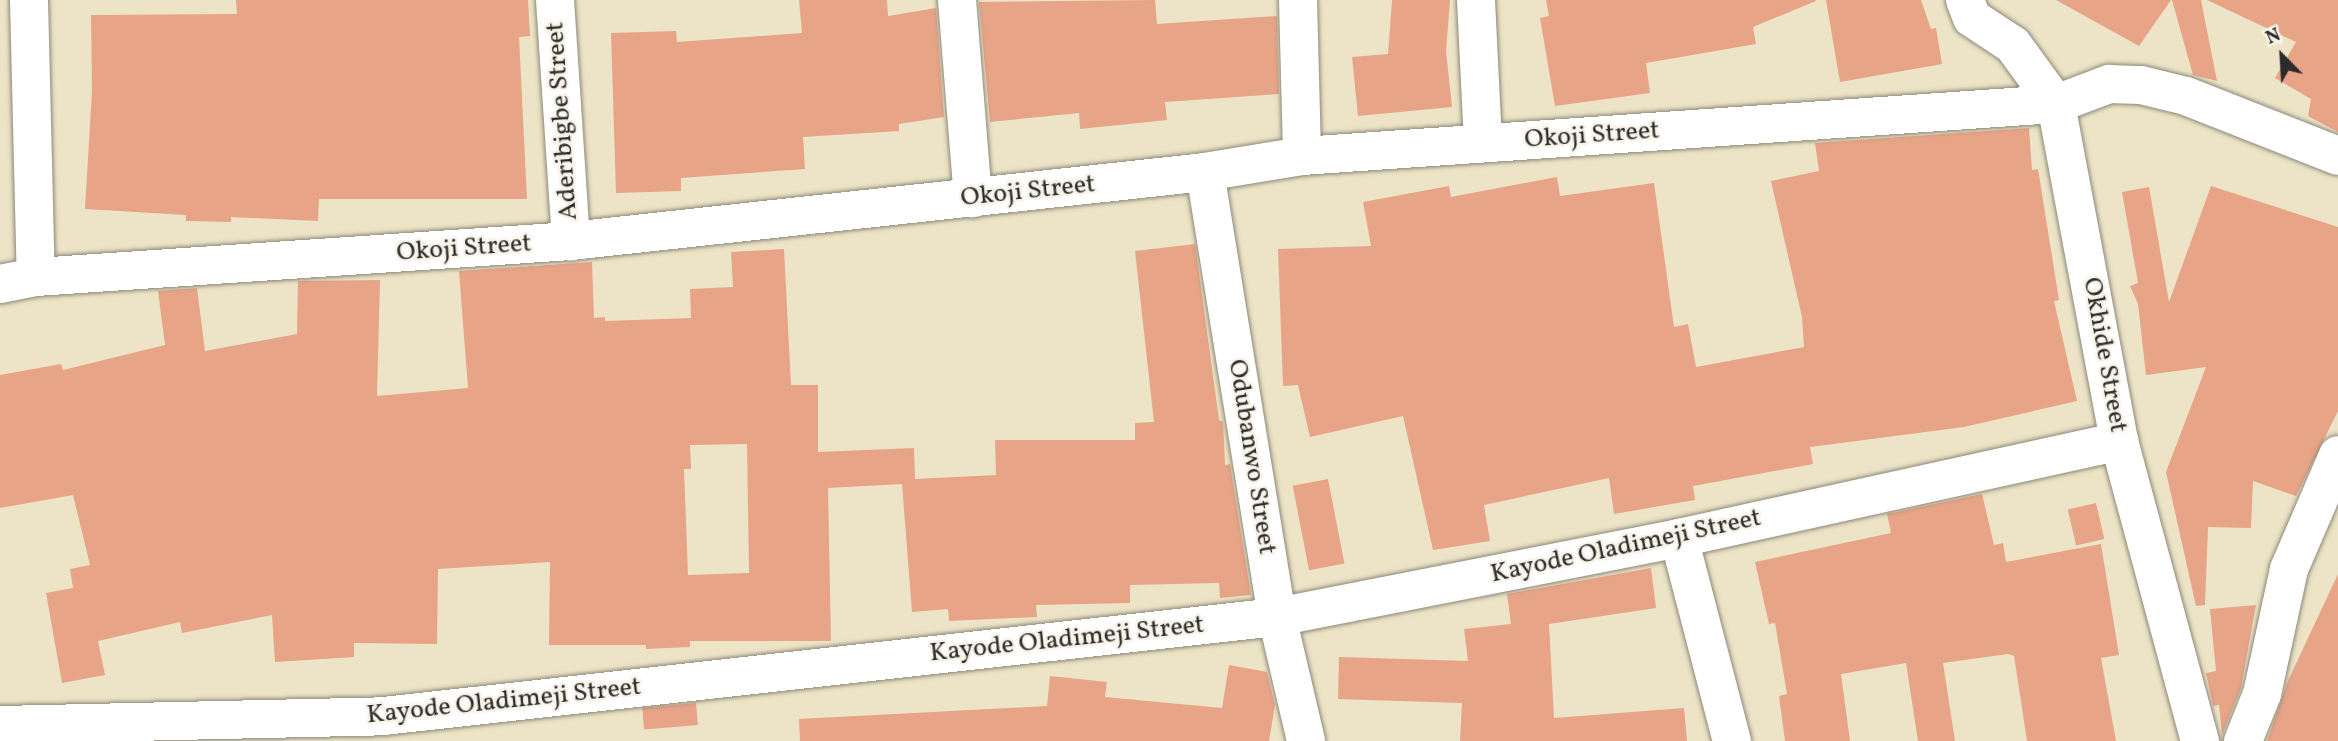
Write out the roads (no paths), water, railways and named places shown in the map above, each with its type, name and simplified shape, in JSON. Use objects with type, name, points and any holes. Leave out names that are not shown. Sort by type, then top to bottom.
[{"type":"street","name":"Aderibigbe Street","points":[[555,0],[571,242]]},
{"type":"street","points":[[957,0],[973,198]]},
{"type":"street","points":[[1298,0],[1302,156]]},
{"type":"street","points":[[1476,0],[1483,143]]},
{"type":"street","name":"Okhide Street","points":[[1972,6],[2013,45],[2056,104],[2119,441],[2200,741]]},
{"type":"street","points":[[18,281],[20,23]]},
{"type":"street","name":"Okoji Street","points":[[18,281],[571,242],[1205,172],[1302,156],[2056,104],[2109,83],[2141,85],[2186,96],[2338,156]]},
{"type":"street","name":"Odubanwo Street","points":[[1205,172],[1277,617],[1306,741]]},
{"type":"street","name":"Kayode Oladimeji Street","points":[[0,725],[384,716],[1277,617],[1679,538],[2119,441]]},
{"type":"street","points":[[2243,741],[2262,694],[2289,569],[2338,455]]},
{"type":"street","points":[[1679,538],[1732,741]]}]
